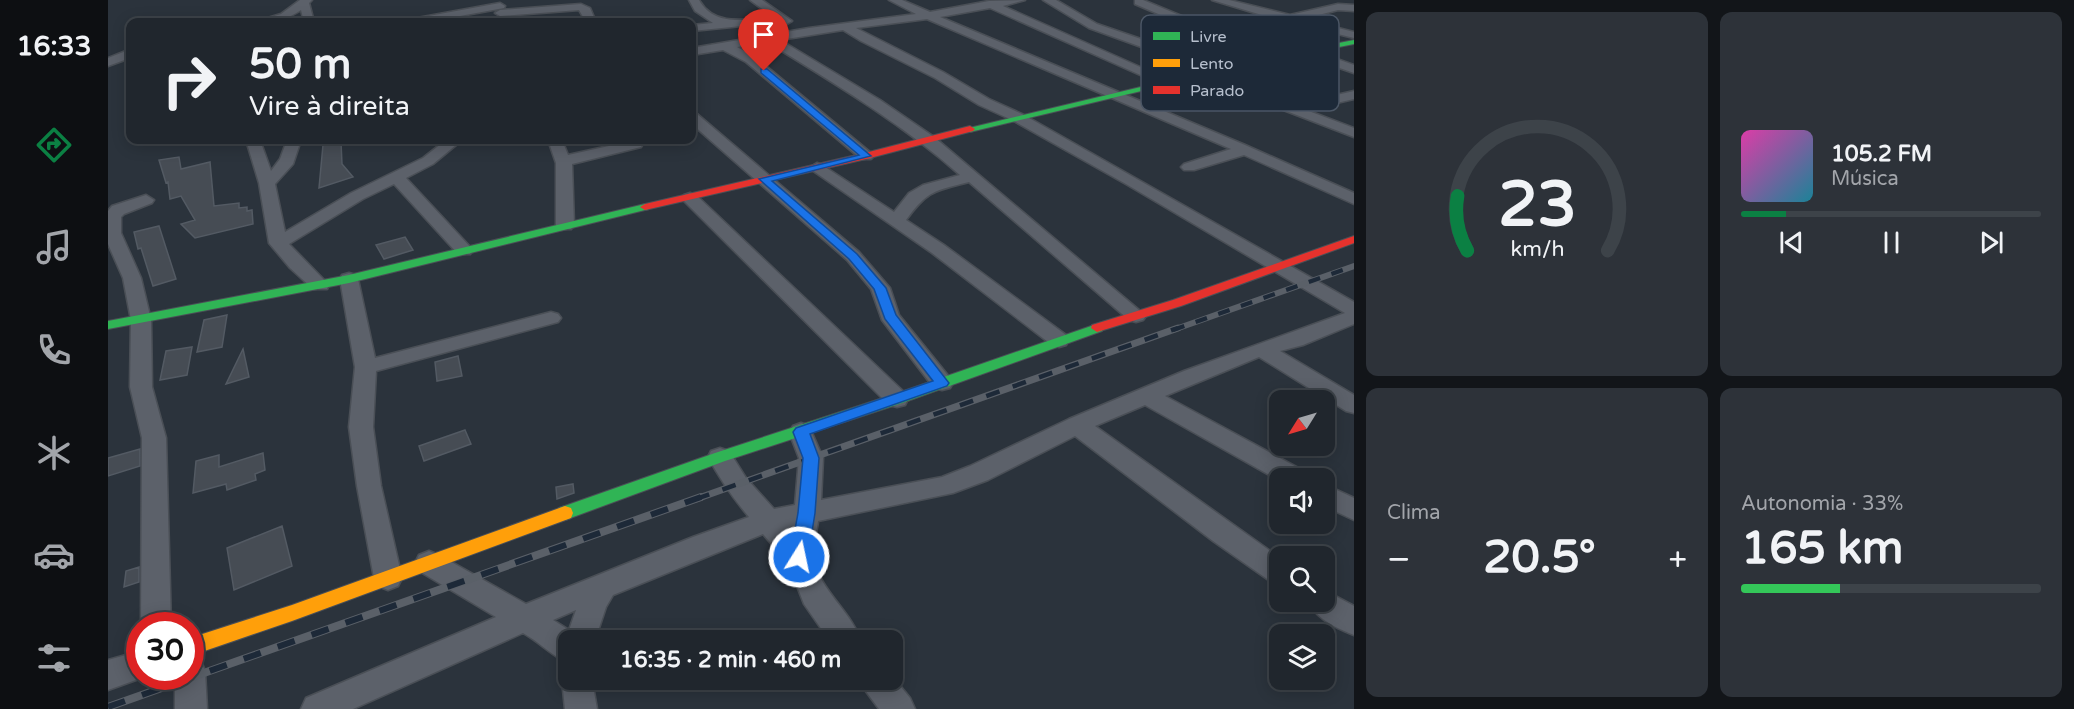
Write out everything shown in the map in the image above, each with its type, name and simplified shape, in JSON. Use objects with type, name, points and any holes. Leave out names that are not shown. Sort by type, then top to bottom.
[{"type":"street","points":[[694,0],[699,9],[725,25]]},
{"type":"street","points":[[755,0],[806,32]]},
{"type":"street","points":[[894,0],[1141,106]]},
{"type":"street","points":[[696,51],[806,32],[928,16],[1020,0]]},
{"type":"street","points":[[1048,0],[1093,26],[1141,44]]},
{"type":"street","points":[[1144,0],[1139,2],[1176,15]]},
{"type":"street","points":[[1217,0],[1272,15]]},
{"type":"street","points":[[277,18],[285,16],[305,1],[308,18]]},
{"type":"street","points":[[1309,3],[1326,10]]},
{"type":"street","points":[[989,4],[1141,70]]},
{"type":"street","points":[[1299,15],[1344,6],[1354,8]]},
{"type":"street","points":[[450,18],[501,11],[580,7],[586,10],[589,18]]},
{"type":"street","points":[[696,28],[783,19]]},
{"type":"street","points":[[846,27],[984,102],[1017,117],[1354,310]]},
{"type":"street","points":[[1339,31],[1354,35]]},
{"type":"street","points":[[769,38],[875,103],[929,140],[1136,316]]},
{"type":"street","points":[[1339,45],[1354,42]]},
{"type":"street","points":[[725,46],[750,59],[866,156]]},
{"type":"street","points":[[108,62],[126,55]]},
{"type":"street","points":[[1339,64],[1354,69]]},
{"type":"street","points":[[108,325],[349,279],[565,225],[690,198],[1017,117],[1141,89]]},
{"type":"street","points":[[1339,98],[1354,95]]},
{"type":"street","points":[[1152,111],[1354,199]]},
{"type":"street","points":[[1295,111],[1354,133]]},
{"type":"street","points":[[696,120],[853,256],[880,288],[889,316],[942,383]]},
{"type":"street","points":[[254,144],[267,183],[278,243],[296,264],[320,285]]},
{"type":"street","points":[[267,183],[288,163],[293,144]]},
{"type":"street","points":[[278,243],[357,196],[428,161],[449,144]]},
{"type":"street","points":[[557,144],[563,160],[566,184],[565,225]]},
{"type":"street","points":[[563,160],[636,144]]},
{"type":"street","points":[[1189,167],[1245,150]]},
{"type":"street","points":[[817,168],[938,249],[1059,340]]},
{"type":"street","points":[[397,177],[464,250]]},
{"type":"street","points":[[896,221],[915,196],[928,188],[973,177]]},
{"type":"street","points":[[690,198],[897,399]]},
{"type":"street","points":[[146,200],[118,210],[113,216],[112,233],[132,278],[141,320],[141,387],[154,438],[156,612]]},
{"type":"street","points":[[665,202],[713,220]]},
{"type":"street","points":[[204,643],[720,457],[897,399],[1059,340],[1136,316],[1354,239]]},
{"type":"street","points":[[349,279],[366,367],[362,427],[369,486],[388,578]]},
{"type":"street","points":[[317,709],[523,619],[768,521],[944,486],[980,473],[1077,425],[1146,396],[1261,349],[1296,340],[1354,317]]},
{"type":"street","points":[[366,367],[551,318]]},
{"type":"street","points":[[1261,349],[1354,405]]},
{"type":"street","points":[[1146,396],[1277,468]]},
{"type":"street","points":[[1077,425],[1269,565]]},
{"type":"street","points":[[799,557],[807,513],[811,458],[801,432]]},
{"type":"street","points":[[720,457],[737,485],[799,557],[814,595],[839,630]]},
{"type":"street","points":[[1335,500],[1354,510]]},
{"type":"street","points":[[429,563],[558,639]]},
{"type":"street","points":[[584,630],[593,603],[603,586]]},
{"type":"street","points":[[1335,610],[1354,622]]},
{"type":"street","points":[[108,675],[126,669]]},
{"type":"street","points":[[190,690],[191,709]]},
{"type":"street","points":[[579,690],[581,709]]},
{"type":"street","points":[[884,690],[899,709]]},
{"type":"building","points":[[341,144],[342,164],[353,177],[319,188],[323,145]]},
{"type":"building","points":[[179,157],[181,169],[210,162],[214,206],[239,203],[239,208],[247,207],[247,211],[252,210],[253,224],[195,238],[181,224],[195,220],[181,196],[170,199],[168,182],[166,183],[159,160]]},
{"type":"building","points":[[159,226],[176,279],[153,286],[141,248],[138,249],[134,232]]},
{"type":"building","points":[[405,237],[413,250],[384,259],[376,245]]},
{"type":"building","points":[[227,315],[222,347],[197,352],[204,320]]},
{"type":"building","points":[[192,347],[187,375],[160,380],[166,351]]},
{"type":"building","points":[[243,349],[249,377],[226,384]]},
{"type":"building","points":[[458,356],[462,376],[437,381],[435,362]]},
{"type":"building","points":[[465,430],[471,444],[424,461],[419,446]]},
{"type":"building","points":[[140,449],[140,466],[108,476],[108,458]]},
{"type":"building","points":[[263,453],[265,470],[255,474],[256,480],[227,490],[226,484],[193,493],[196,461],[219,455],[219,467]]},
{"type":"building","points":[[573,484],[574,493],[557,499],[556,487]]},
{"type":"building","points":[[282,526],[292,566],[234,590],[227,548]]},
{"type":"building","points":[[139,567],[139,582],[124,587],[126,571]]},
{"type":"railway","points":[[1173,330],[1354,266]]},
{"type":"railway","points":[[696,499],[1178,328]]},
{"type":"railway","points":[[108,707],[701,497]]},
{"type":"traffic: fast","points":[[1339,45],[1354,42]]},
{"type":"traffic: fast","points":[[970,129],[1141,89]]},
{"type":"traffic: fast","points":[[108,325],[349,279],[645,207]]},
{"type":"traffic: fast","points":[[565,513],[720,457],[897,399],[1097,328]]},
{"type":"traffic: slow","points":[[204,642],[292,613],[565,513]]},
{"type":"traffic: jam","points":[[645,207],[866,156],[970,129]]},
{"type":"traffic: jam","points":[[1097,328],[1177,303],[1354,239]]},
{"type":"route","points":[[764,71],[866,156],[764,179],[853,256],[880,288],[889,316],[942,383],[801,432],[811,458],[807,513],[799,557]]}]
